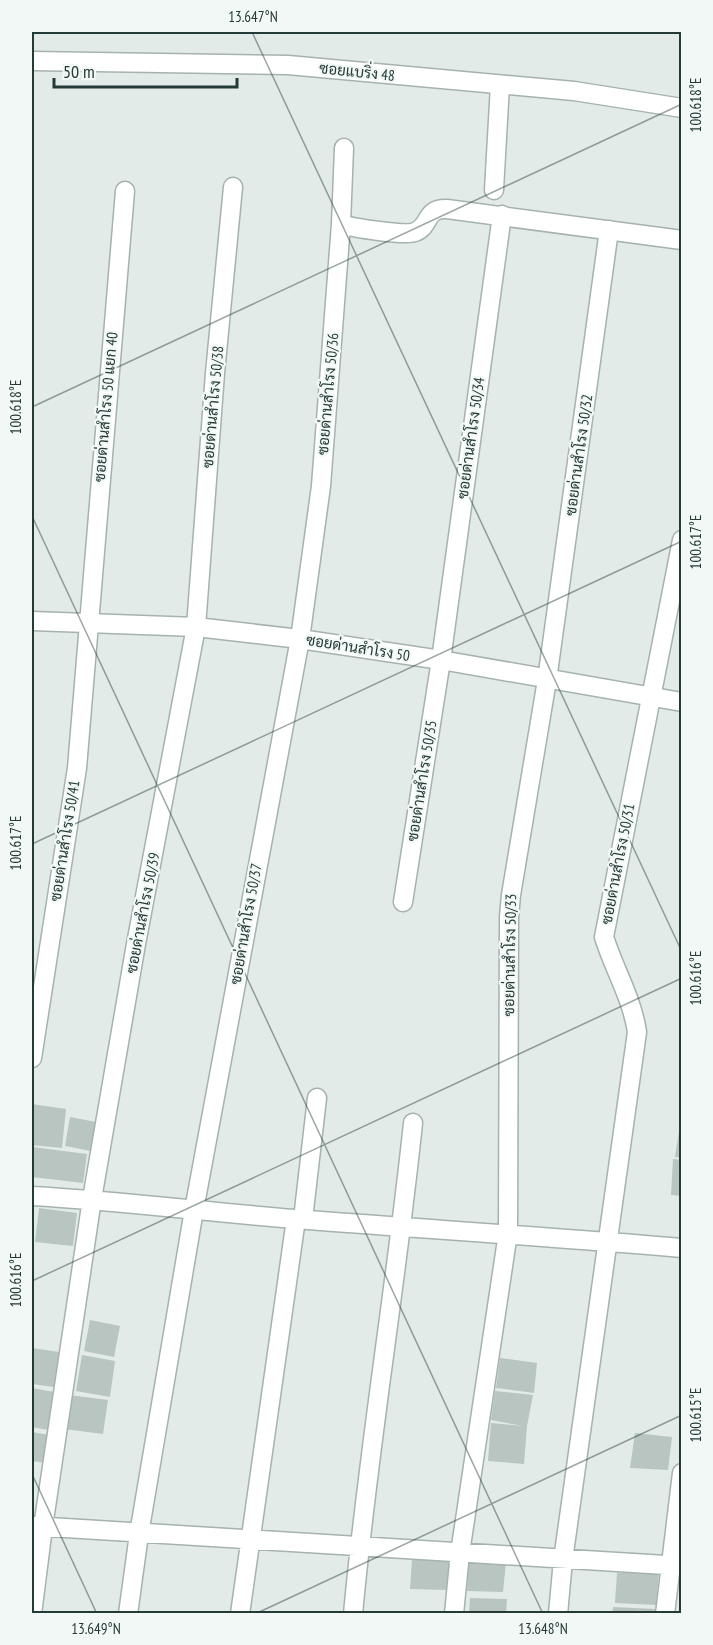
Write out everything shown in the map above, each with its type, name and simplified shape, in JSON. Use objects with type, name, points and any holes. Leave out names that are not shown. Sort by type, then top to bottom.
[{"type":"street","name":"ซอยแบริ่ง 48","points":[[32,61],[288,65],[574,91],[681,108]]},
{"type":"street","points":[[494,190],[500,85]]},
{"type":"street","name":"ซอยด่านสำโรง 50/36","points":[[300,639],[321,486],[341,224],[344,148]]},
{"type":"street","name":"ซอยด่านสำโรง 50/38","points":[[196,627],[215,373],[233,187]]},
{"type":"street","name":"ซอยด่านสำโรง 50 แยก 40","points":[[88,624],[125,191]]},
{"type":"street","points":[[341,224],[353,228],[412,234],[422,228],[429,216],[438,209],[502,215],[681,240]]},
{"type":"street","name":"ซอยด่านสำโรง 50/34","points":[[441,660],[502,215]]},
{"type":"street","name":"ซอยด่านสำโรง 50/32","points":[[548,680],[609,230]]},
{"type":"street","name":"ซอยด่านสำโรง 50/31","points":[[558,1614],[563,1560],[637,1032],[634,1011],[611,961],[604,937],[681,540]]},
{"type":"street","name":"ซอยด่านสำโรง 50","points":[[32,621],[196,627],[300,639],[441,660],[681,702]]},
{"type":"street","name":"ซอยด่านสำโรง 50/41","points":[[32,1058],[76,768],[83,707],[88,624]]},
{"type":"street","name":"ซอยด่านสำโรง 50/39","points":[[32,1614],[37,1527],[136,944],[196,627]]},
{"type":"street","name":"ซอยด่านสำโรง 50/37","points":[[128,1614],[139,1534],[194,1210],[300,639]]},
{"type":"street","name":"ซอยด่านสำโรง 50/35","points":[[403,902],[441,660]]},
{"type":"street","name":"ซอยด่านสำโรง 50/33","points":[[454,1614],[460,1553],[508,1233],[509,917],[514,872],[548,680]]},
{"type":"street","points":[[240,1614],[317,1098]]},
{"type":"street","points":[[353,1614],[359,1546],[402,1227],[413,1123]]},
{"type":"street","points":[[32,1196],[92,1199],[300,1219],[508,1233],[681,1248]]},
{"type":"street","points":[[665,1614],[675,1565],[681,1473]]},
{"type":"street","points":[[37,1527],[675,1565]]},
{"type":"building","points":[[32,1104],[66,1109],[62,1148],[32,1145]]},
{"type":"building","points":[[70,1117],[96,1122],[91,1151],[65,1146]]},
{"type":"building","points":[[680,1125],[682,1125],[682,1158],[675,1157]]},
{"type":"building","points":[[32,1147],[87,1154],[83,1183],[32,1177]]},
{"type":"building","points":[[673,1159],[682,1160],[682,1196],[671,1195]]},
{"type":"building","points":[[39,1208],[77,1213],[73,1246],[35,1242]]},
{"type":"building","points":[[90,1320],[120,1326],[114,1357],[84,1351]]},
{"type":"building","points":[[32,1348],[59,1352],[54,1387],[32,1384]]},
{"type":"building","points":[[82,1355],[115,1361],[110,1397],[76,1391]]},
{"type":"building","points":[[500,1358],[537,1363],[534,1393],[496,1388]]},
{"type":"building","points":[[32,1388],[54,1392],[48,1430],[32,1427]]},
{"type":"building","points":[[495,1391],[533,1395],[527,1426],[524,1464],[488,1461],[491,1423],[523,1426],[491,1420]]},
{"type":"building","points":[[69,1395],[108,1400],[103,1434],[64,1429]]},
{"type":"building","points":[[32,1432],[50,1435],[47,1463],[32,1461]]},
{"type":"building","points":[[635,1433],[672,1437],[668,1470],[630,1468]]},
{"type":"building","points":[[412,1559],[449,1560],[447,1590],[410,1589]]},
{"type":"building","points":[[469,1561],[506,1562],[503,1592],[467,1591]]},
{"type":"building","points":[[659,1572],[656,1605],[615,1603],[617,1573]]},
{"type":"building","points":[[470,1598],[507,1599],[506,1614],[469,1614]]},
{"type":"building","points":[[613,1607],[656,1609],[655,1614],[612,1614]]}]
